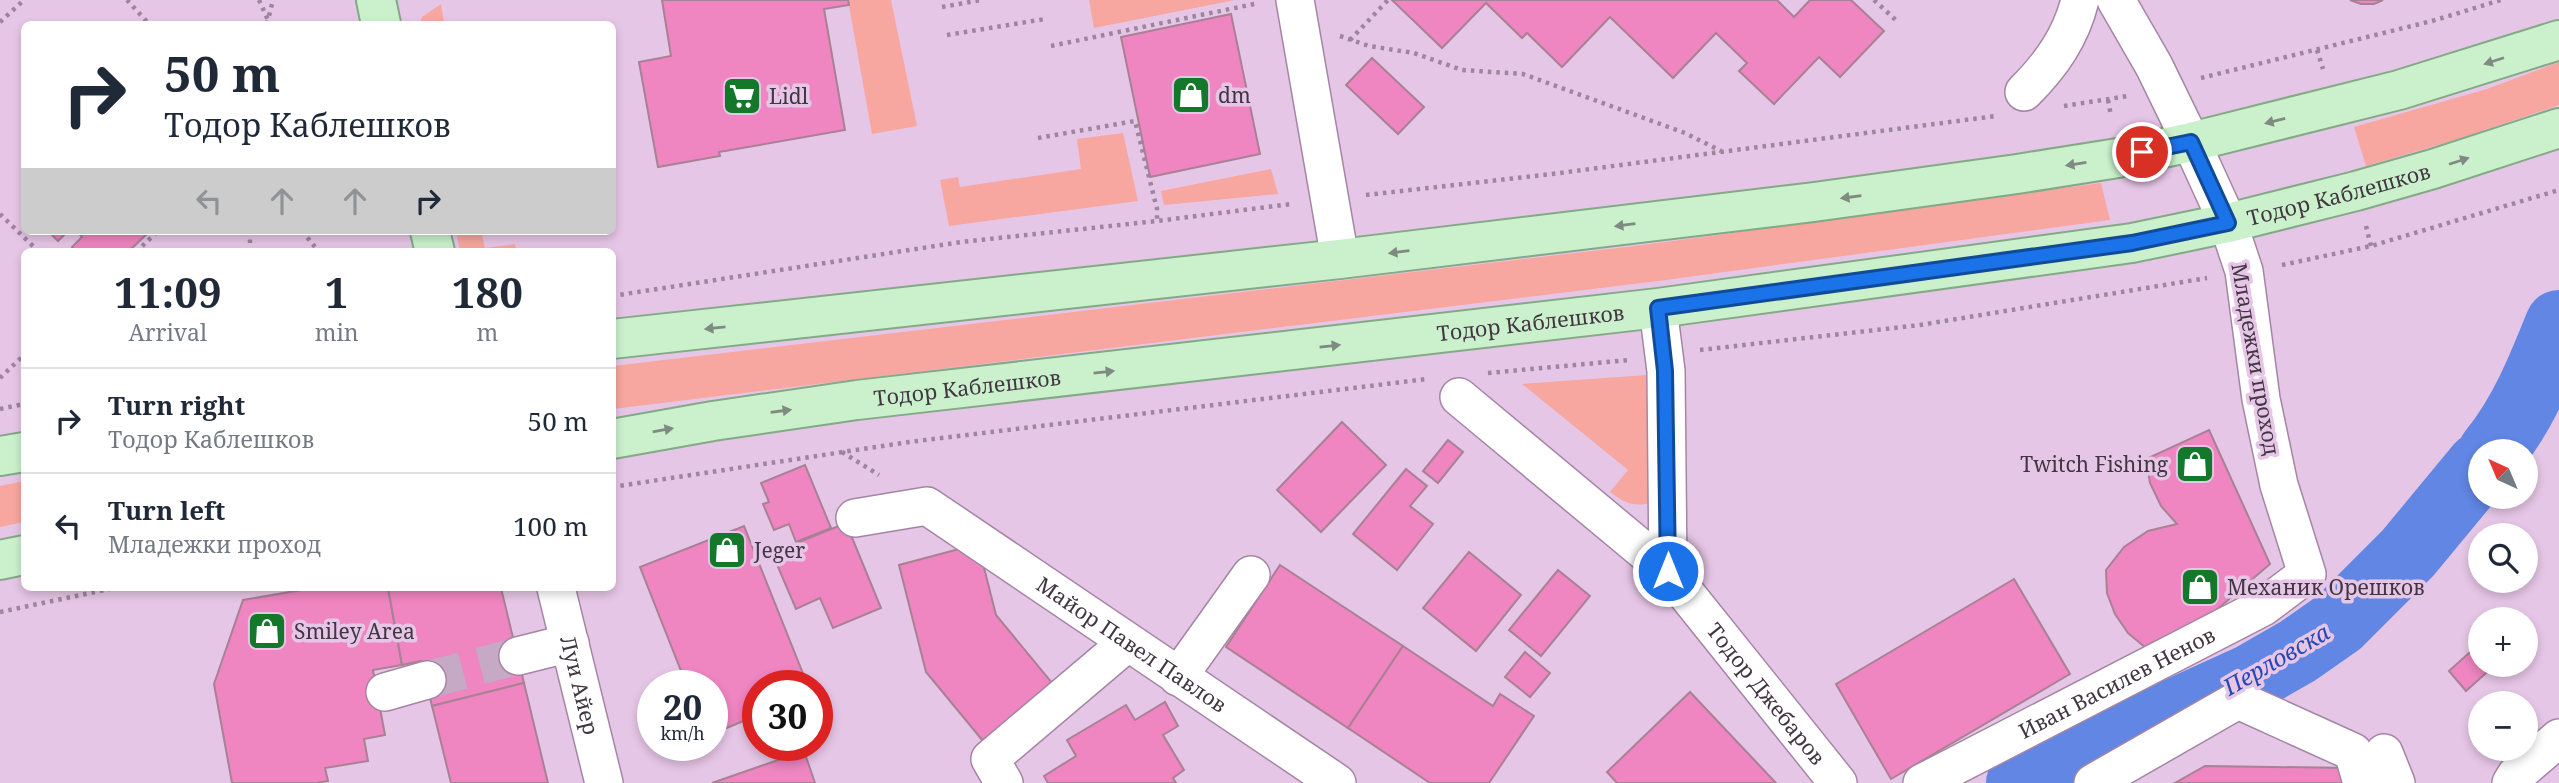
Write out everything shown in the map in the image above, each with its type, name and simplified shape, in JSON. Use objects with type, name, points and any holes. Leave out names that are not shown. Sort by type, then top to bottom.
[{"type":"main road","points":[[376,0],[380,21]]},
{"type":"main road","points":[[616,339],[1340,259],[1828,201],[2030,172],[2191,142],[2399,90],[2559,40]]},
{"type":"main road","name":"Тодор Каблешков","points":[[616,438],[857,400],[1658,308],[2132,243],[2228,223],[2407,177],[2559,128]]},
{"type":"main road","points":[[0,456],[21,452]]},
{"type":"main road","points":[[0,560],[21,556]]},
{"type":"street","points":[[1295,0],[1340,259]]},
{"type":"street","points":[[2025,105],[2075,22],[2080,0]]},
{"type":"street","name":"Младежки проход","points":[[2116,0],[2191,142],[2228,223],[2244,271],[2261,399],[2279,485],[2306,574]]},
{"type":"street","points":[[1658,308],[1665,371],[1668,571]]},
{"type":"street","name":"Тодор Джебаров","points":[[1457,383],[1668,571],[1838,783]]},
{"type":"street","name":"Майор Павел Павлов","points":[[855,518],[927,506],[1337,783]]},
{"type":"street","name":"Иван Василев Ненов","points":[[1922,783],[2263,607],[2306,574]]},
{"type":"street","points":[[1178,677],[1251,575]]},
{"type":"street","name":"Луи Айер","points":[[557,591],[604,783]]},
{"type":"street","points":[[518,656],[570,643]]},
{"type":"street","points":[[1004,783],[990,759],[1127,643]]},
{"type":"street","points":[[385,692],[426,680]]},
{"type":"street","points":[[2093,783],[2238,700],[2353,752],[2362,783]]},
{"type":"street","points":[[2511,783],[2516,775],[2559,738]]},
{"type":"path","points":[[0,22],[24,0]]},
{"type":"path","points":[[127,0],[146,21]]},
{"type":"path","points":[[260,0],[267,21]]},
{"type":"path","points":[[268,21],[273,0]]},
{"type":"path","points":[[942,7],[981,0]]},
{"type":"path","points":[[1051,46],[1272,0]]},
{"type":"path","points":[[1350,40],[1388,0]]},
{"type":"path","points":[[1874,0],[1899,23]]},
{"type":"path","points":[[1356,196],[1722,152],[2025,105],[2108,100],[2432,21],[2501,0]]},
{"type":"path","points":[[947,35],[1045,19]]},
{"type":"path","points":[[1301,38],[1323,30],[1369,46],[1415,53],[1462,70],[1523,74],[1685,133],[1722,152]]},
{"type":"path","points":[[2318,50],[2323,69]]},
{"type":"path","points":[[2108,100],[2111,117]]},
{"type":"path","points":[[1038,138],[1135,121],[1157,209],[1157,221]]},
{"type":"path","points":[[2312,260],[2371,246],[2559,190]]},
{"type":"path","points":[[616,295],[961,242],[1157,221],[1299,202]]},
{"type":"path","points":[[0,214],[21,234]]},
{"type":"path","points":[[2364,222],[2371,246]]},
{"type":"path","points":[[22,235],[36,248]]},
{"type":"path","points":[[139,248],[154,235]]},
{"type":"path","points":[[1695,351],[1920,325],[2199,279]]},
{"type":"path","points":[[0,378],[21,358]]},
{"type":"path","points":[[616,486],[909,442],[1457,383],[1641,358]]},
{"type":"path","points":[[0,409],[21,405]]},
{"type":"path","points":[[0,612],[100,591]]},
{"type":"shaded area","points":[[848,0],[891,0],[917,126],[872,134]]},
{"type":"shaded area","points":[[1089,0],[1235,0],[1094,28]]},
{"type":"shaded area","points":[[441,4],[444,21],[421,21],[422,17]]},
{"type":"shaded area","points":[[2559,62],[2559,105],[2366,166],[2354,127],[2487,89]]},
{"type":"shaded area","points":[[1123,133],[1138,201],[949,226],[940,180],[958,177],[960,187],[1081,169],[1077,139]]},
{"type":"shaded area","points":[[1271,169],[1278,194],[1164,205],[1161,191]]},
{"type":"shaded area","points":[[2101,183],[2110,220],[1666,280],[616,409],[616,366],[1643,245]]},
{"type":"shaded area","points":[[457,235],[482,235],[485,248],[459,248]]},
{"type":"shaded area","points":[[515,244],[516,248],[485,248]]},
{"type":"shaded area","points":[[1647,375],[1663,482],[1653,502],[1635,504],[1625,502],[1610,492],[1628,470],[1522,384]]},
{"type":"shaded area","points":[[21,482],[21,523],[0,527],[0,486]]},
{"type":"building","name":"Lidl","points":[[662,0],[848,0],[849,5],[824,9],[845,130],[719,152],[720,156],[658,167],[639,62],[671,56]]},
{"type":"building","points":[[1392,0],[1777,0],[1794,17],[1810,0],[1851,0],[1884,31],[1840,77],[1819,57],[1774,104],[1739,71],[1747,63],[1716,33],[1673,78],[1610,17],[1562,67],[1527,33],[1522,38],[1486,3],[1442,48]]},
{"type":"building","points":[[2350,0],[2383,0],[2374,4],[2361,4]]},
{"type":"building","name":"dm","points":[[1231,14],[1260,154],[1150,177],[1121,37]]},
{"type":"building","points":[[1372,58],[1424,107],[1398,134],[1346,85]]},
{"type":"building","points":[[52,235],[64,235],[58,241]]},
{"type":"building","points":[[80,235],[146,235],[132,248],[73,248],[82,237]]},
{"type":"building","points":[[1342,422],[1386,465],[1321,532],[1277,490]]},
{"type":"building","points":[[2209,430],[2270,564],[2213,613],[2146,648],[2128,633],[2115,614],[2107,593],[2106,570],[2124,547],[2148,531],[2177,524],[2161,506],[2150,483],[2146,459]]},
{"type":"building","points":[[1448,440],[1463,452],[1438,483],[1423,471]]},
{"type":"building","points":[[805,465],[831,528],[796,542],[789,524],[774,530],[763,504],[769,502],[761,483]]},
{"type":"building","points":[[1406,469],[1427,486],[1410,506],[1433,524],[1397,570],[1353,534]]},
{"type":"building","points":[[846,523],[881,608],[833,628],[820,598],[796,609],[772,553]]},
{"type":"building","points":[[744,526],[802,670],[742,670],[742,722],[728,727],[728,670],[681,670],[640,567]]},
{"type":"building","points":[[978,544],[996,615],[1053,684],[983,741],[926,672],[899,565]]},
{"type":"building","points":[[1469,552],[1521,595],[1476,651],[1423,608]]},
{"type":"building","points":[[1280,565],[1403,646],[1348,728],[1226,647]]},
{"type":"building","points":[[1558,570],[1590,596],[1541,656],[1509,630]]},
{"type":"building","points":[[2014,579],[2070,674],[1891,779],[1836,684]]},
{"type":"building","points":[[296,591],[389,591],[402,665],[373,670],[385,735],[364,739],[368,761],[325,768],[328,781],[316,783],[232,783],[214,684],[243,600]]},
{"type":"building","points":[[389,591],[502,591],[524,683],[432,706],[421,661],[402,665]]},
{"type":"building","points":[[1403,646],[1493,706],[1500,694],[1534,716],[1489,783],[1430,783],[1348,728]]},
{"type":"building","points":[[1525,652],[1550,673],[1530,697],[1505,677]]},
{"type":"building","points":[[2468,654],[2468,677],[2482,677],[2466,691],[2449,671]]},
{"type":"building","points":[[524,683],[548,783],[451,783],[432,706]]},
{"type":"building","points":[[1690,692],[1776,783],[1617,783],[1607,772]]},
{"type":"building","points":[[1165,702],[1178,726],[1163,735],[1184,770],[1173,778],[1176,783],[1048,783],[1044,776],[1076,756],[1067,740],[1126,705],[1135,720]]},
{"type":"building","points":[[775,761],[807,761],[815,783],[712,783]]},
{"type":"building","points":[[2205,766],[2350,768],[2354,783],[2175,783]]},
{"type":"waterway","name":"Перловска","points":[[2502,439],[2522,407],[2559,324]]},
{"type":"waterway","name":"Перловска","points":[[2020,783],[2251,678],[2298,651],[2338,623],[2408,553],[2468,480]]},
{"type":"tunnel","points":[[427,680],[518,656]]},
{"type":"place","name":"dm","points":[[1191,95]]},
{"type":"place","name":"Lidl","points":[[742,96]]},
{"type":"place","name":"Twitch Fishing","points":[[2195,464]]},
{"type":"place","name":"Jeger","points":[[727,550]]},
{"type":"place","name":"Механик Орешков","points":[[2200,587]]},
{"type":"place","name":"Smiley Area","points":[[267,631]]},
{"type":"route","points":[[1668,571],[1665,371],[1658,308],[2132,243],[2228,223],[2191,142],[2142,152]]}]
